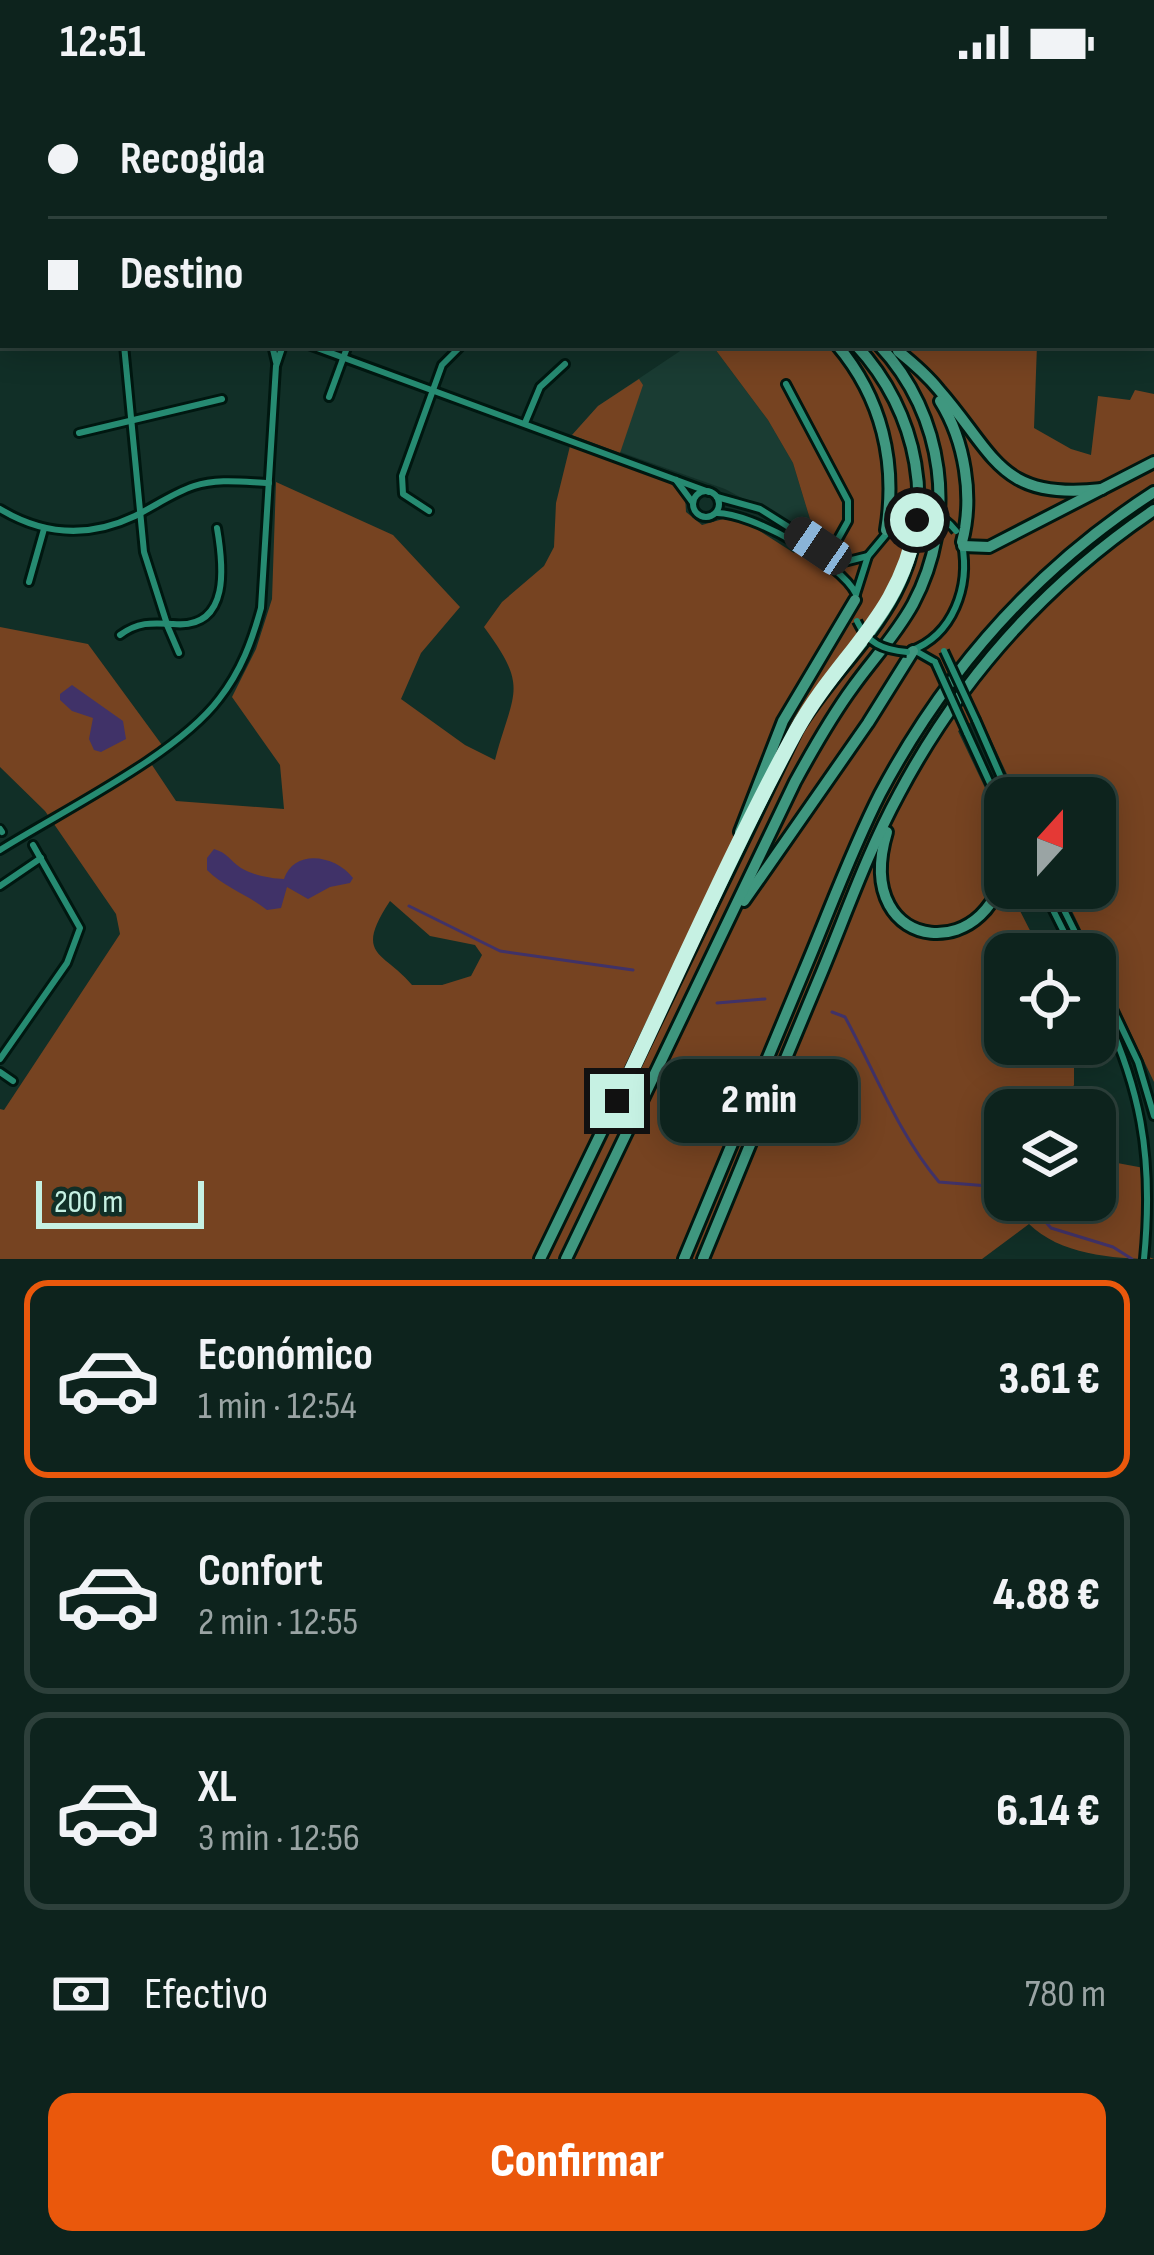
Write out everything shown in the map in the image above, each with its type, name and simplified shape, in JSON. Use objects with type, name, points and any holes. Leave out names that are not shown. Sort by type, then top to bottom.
[{"type":"highway","points":[[839,348],[864,383],[882,427],[891,489],[886,530]]},
{"type":"highway","points":[[540,1259],[804,718],[879,618],[910,557],[919,496],[912,443],[889,387],[858,348]]},
{"type":"highway","points":[[566,1259],[794,782],[830,719],[902,623],[923,584],[933,552],[940,486],[932,437],[915,393],[881,348]]},
{"type":"highway","points":[[895,348],[940,390],[985,452],[1010,475],[1058,491],[1102,489]]},
{"type":"highway","points":[[895,348],[940,400],[958,436],[965,478],[960,540],[989,547],[1154,462]]},
{"type":"highway","points":[[684,1259],[853,854],[911,739],[971,653],[1043,577],[1154,491]]},
{"type":"highway","points":[[703,1259],[881,830],[916,763],[958,696],[1031,611],[1083,562],[1154,510]]},
{"type":"highway","points":[[731,862],[783,722],[856,597]]},
{"type":"highway","points":[[716,950],[750,891],[868,723],[911,651]]},
{"type":"highway","points":[[958,696],[887,830],[880,863],[884,898],[893,914],[915,931],[940,935],[963,928],[984,906]]},
{"type":"street","points":[[124,348],[148,574],[178,653]]},
{"type":"street","points":[[0,849],[177,741],[218,701],[251,644],[261,608],[278,348]]},
{"type":"street","points":[[316,348],[760,509],[844,562],[868,556]]},
{"type":"street","points":[[328,397],[347,348]]},
{"type":"street","points":[[430,511],[409,501],[400,486],[442,365],[459,348]]},
{"type":"street","points":[[525,423],[540,387],[565,364]]},
{"type":"street","points":[[786,384],[848,501],[848,521],[829,555]]},
{"type":"street","points":[[79,433],[222,399]]},
{"type":"street","points":[[674,478],[695,512],[703,517],[732,513],[769,529],[848,578],[856,597]]},
{"type":"street","points":[[0,508],[44,529],[92,530],[139,514],[194,486],[227,481],[269,483]]},
{"type":"street","points":[[693,503],[699,494],[713,494]]},
{"type":"street","points":[[713,494],[716,513]]},
{"type":"street","points":[[911,651],[937,634],[952,615],[964,585],[960,540],[940,516],[924,511],[898,520],[868,556],[856,597],[857,621],[878,646],[911,651],[935,662],[991,777]]},
{"type":"street","points":[[120,635],[139,624],[199,619],[212,609],[225,571],[217,528]]},
{"type":"street","points":[[28,582],[44,529]]},
{"type":"street","points":[[937,634],[996,777]]},
{"type":"street","points":[[0,1059],[76,946],[80,928],[33,845]]},
{"type":"street","points":[[0,886],[41,858]]},
{"type":"street","points":[[1116,1015],[1138,1061],[1154,1116]]},
{"type":"street","points":[[1116,1038],[1144,1114],[1151,1170],[1144,1259]]},
{"type":"street","points":[[0,1072],[13,1081]]},
{"type":"shaded area","points":[[685,348],[714,348],[768,420],[793,463],[813,529],[808,533],[725,489],[572,435],[598,406]]},
{"type":"shaded area","points":[[714,348],[1037,348],[1034,428],[1091,455],[1098,396],[1130,400],[1135,390],[1154,394],[1154,1082],[1116,1003],[1116,933],[1083,933],[1071,909],[1116,909],[1116,777],[1008,777],[980,716],[958,731],[984,786],[984,909],[1019,909],[1031,933],[984,933],[984,1065],[1074,1065],[1072,1089],[984,1089],[984,1221],[1116,1221],[1116,1163],[1144,1168],[1141,1254],[1154,1259],[1071,1248],[1029,1224],[982,1259],[0,1259],[0,1109],[4,1110],[120,934],[116,914],[45,811],[0,767],[0,627],[88,644],[162,745],[146,756],[176,801],[284,809],[280,765],[232,697],[256,649],[272,599],[276,482],[393,535],[460,607],[421,653],[401,699],[465,745],[495,760],[514,691],[508,664],[484,627],[502,602],[544,566],[554,547],[556,503],[570,446],[668,481],[685,496],[686,512],[702,525],[723,519],[749,524],[794,553],[813,529],[793,463],[768,420]],"holes":[[[390,901],[430,936],[475,945],[482,955],[471,976],[442,985],[412,985],[377,951],[374,933]]]},
{"type":"shaded area","points":[[639,379],[643,385],[620,453],[572,435],[598,406]]},
{"type":"shaded area","points":[[72,685],[123,721],[126,739],[101,752],[94,750],[89,739],[93,718],[72,711],[60,700],[60,694]]},
{"type":"shaded area","points":[[214,849],[246,870],[268,877],[284,879],[297,863],[316,858],[336,864],[353,878],[308,899],[287,887],[281,908],[267,910],[207,870],[207,858]]},
{"type":"waterway","points":[[409,906],[500,951],[633,970]]},
{"type":"waterway","points":[[717,1003],[765,999]]},
{"type":"waterway","points":[[832,1012],[845,1017],[899,1123],[939,1182],[984,1186]]},
{"type":"waterway","points":[[1045,1221],[1051,1228],[1113,1247],[1132,1259]]},
{"type":"route","points":[[617,1101],[797,729],[895,594],[910,557],[917,520]]}]
